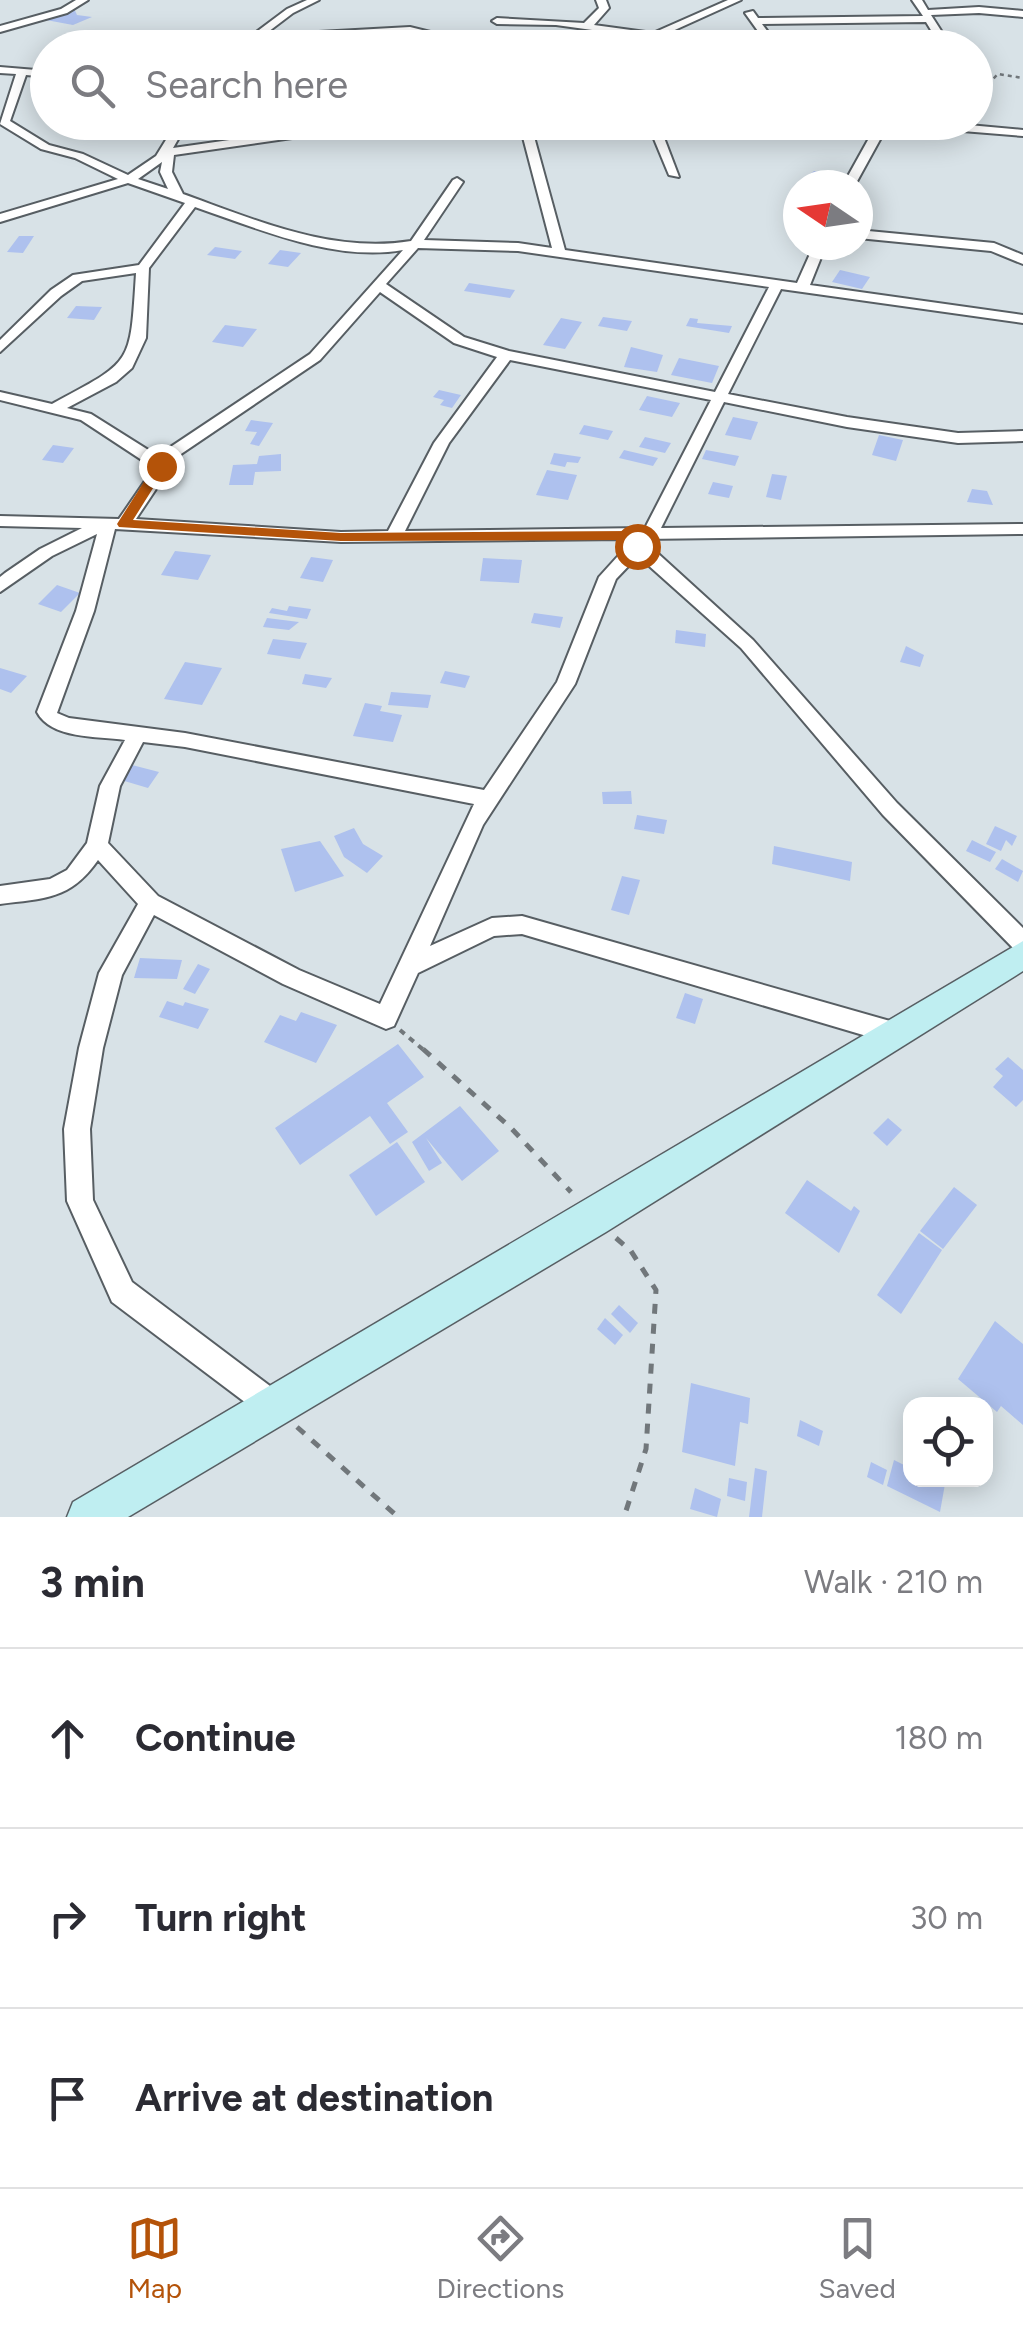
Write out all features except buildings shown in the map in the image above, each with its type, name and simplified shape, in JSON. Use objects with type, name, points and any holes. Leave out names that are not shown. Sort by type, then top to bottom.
[{"type":"main road","points":[[88,1517],[272,1405],[593,1220],[1023,955]]},
{"type":"street","points":[[0,29],[64,11],[83,0]]},
{"type":"street","points":[[266,30],[290,11],[314,0]]},
{"type":"street","points":[[587,26],[604,8],[602,0]]},
{"type":"street","points":[[668,30],[737,0],[764,30]]},
{"type":"street","points":[[917,0],[936,30]]},
{"type":"street","points":[[758,21],[928,16],[979,10],[1023,14]]},
{"type":"street","points":[[497,21],[614,30]]},
{"type":"street","points":[[0,70],[30,73]]},
{"type":"street","points":[[22,73],[4,122],[30,138]]},
{"type":"street","points":[[993,130],[1023,132]]},
{"type":"street","points":[[34,140],[130,180],[302,240],[386,248],[416,244],[558,252],[1023,319]]},
{"type":"street","points":[[175,140],[166,172],[178,197]]},
{"type":"street","points":[[0,218],[130,180],[169,152],[255,140]]},
{"type":"street","points":[[529,140],[558,252]]},
{"type":"street","points":[[660,140],[675,176]]},
{"type":"street","points":[[858,170],[876,140]]},
{"type":"street","points":[[458,182],[416,244],[315,356],[190,438],[161,466],[116,524],[47,712],[50,718],[66,725],[185,740],[488,800]]},
{"type":"street","points":[[56,407],[125,368],[139,338],[143,268],[192,202]]},
{"type":"street","points":[[0,206],[36,205]]},
{"type":"street","points":[[873,236],[994,248],[1023,260]]},
{"type":"street","points":[[803,285],[814,260]]},
{"type":"street","points":[[0,348],[42,306],[78,278],[143,268]]},
{"type":"street","points":[[97,845],[150,902],[290,977],[386,1018],[474,821],[566,684],[608,577],[640,538],[778,282]]},
{"type":"street","points":[[380,286],[459,340],[506,354],[937,436],[1023,436]]},
{"type":"street","points":[[393,537],[442,444],[506,354]]},
{"type":"street","points":[[0,396],[56,407],[98,424],[161,466]]},
{"type":"street","points":[[0,520],[393,537],[640,538],[1023,528]]},
{"type":"street","points":[[0,586],[24,565],[70,538],[116,524]]},
{"type":"street","points":[[640,538],[747,644],[890,809],[1023,944]]},
{"type":"street","points":[[0,896],[54,888],[75,876],[97,845],[110,786],[137,735]]},
{"type":"street","points":[[150,902],[111,973],[91,1048],[77,1129],[80,1201],[122,1292],[272,1405]]},
{"type":"street","points":[[409,966],[492,927],[522,926],[898,1034]]},
{"type":"path","points":[[993,79],[998,74],[1023,78]]},
{"type":"path","points":[[386,1018],[544,1158],[593,1220],[632,1251],[656,1290],[646,1449],[624,1517]]},
{"type":"path","points":[[272,1405],[398,1517]]},
{"type":"route","points":[[161,466],[124,524],[341,537],[632,535],[637,546]]}]
